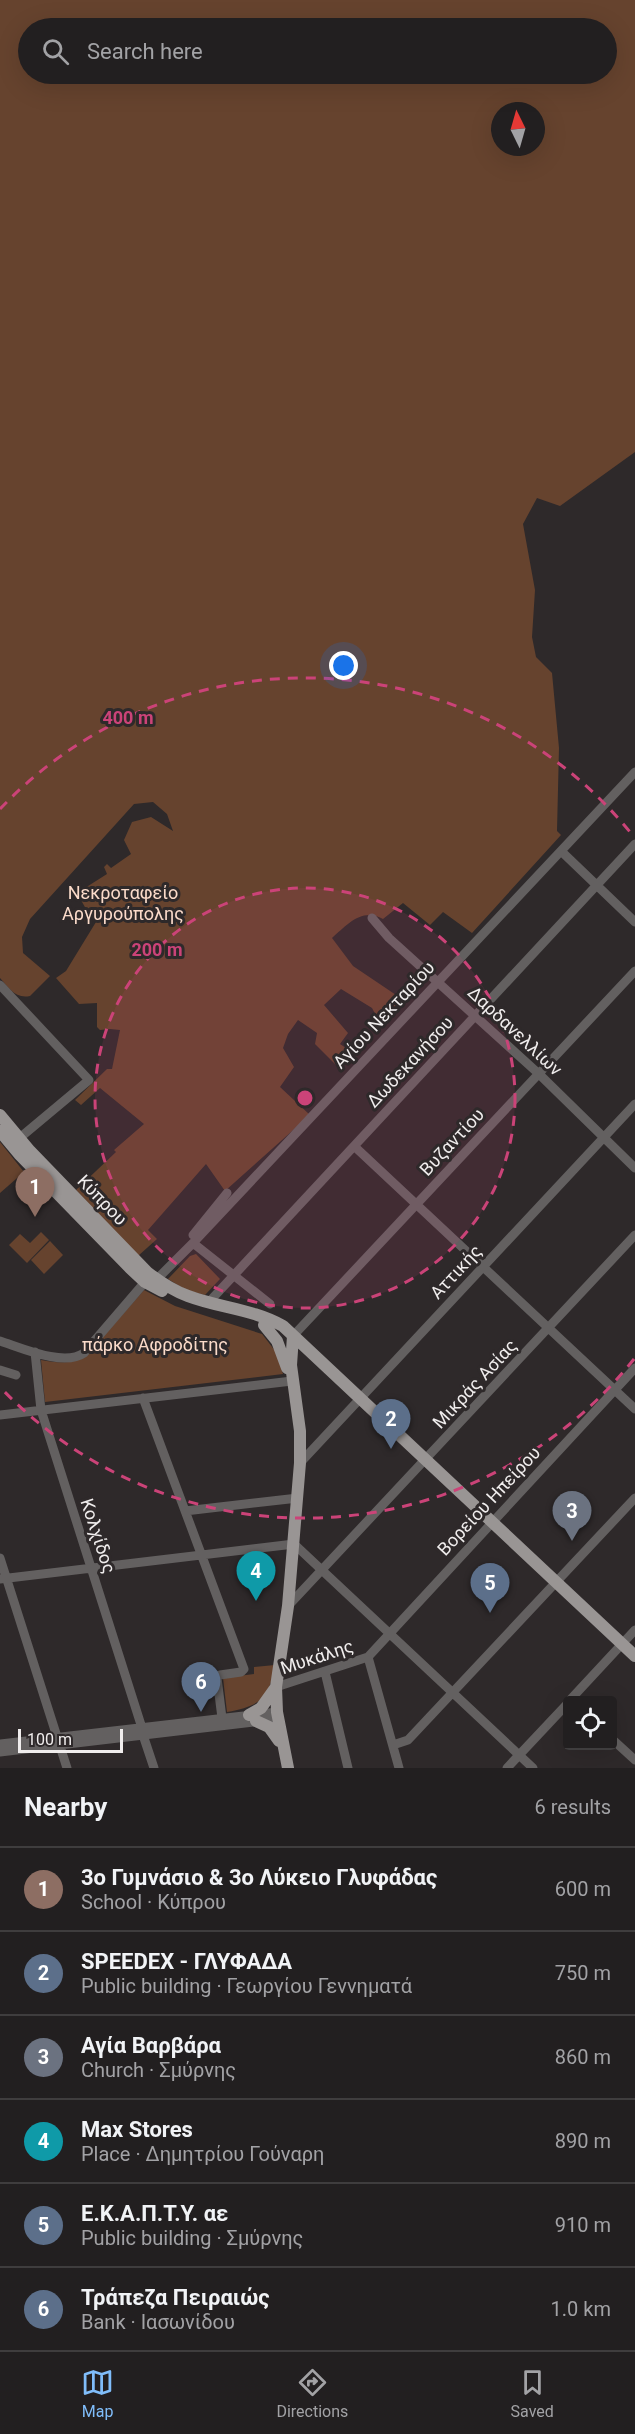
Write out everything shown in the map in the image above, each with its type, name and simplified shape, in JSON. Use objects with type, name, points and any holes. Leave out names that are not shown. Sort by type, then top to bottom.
[{"type":"main road","name":"Κύπρου","points":[[0,1115],[15,1142]]},
{"type":"main road","name":"Κύπρου","points":[[0,1131],[15,1142],[135,1261],[151,1281]]},
{"type":"main road","points":[[151,1281],[182,1294],[251,1312],[276,1322],[635,1656]]},
{"type":"main road","points":[[151,1281],[185,1302],[243,1317],[293,1336]]},
{"type":"main road","points":[[264,1326],[277,1341],[292,1381]]},
{"type":"main road","points":[[288,1768],[277,1715],[276,1688],[288,1606],[300,1463],[300,1431],[292,1381],[293,1336]]},
{"type":"main road","points":[[276,1688],[252,1718],[272,1729],[284,1749]]},
{"type":"street","name":"Αγίου Νεκταρίου","points":[[35,1352],[65,1359],[79,1357],[151,1281],[193,1243],[635,772]]},
{"type":"street","name":"Δωδεκανήσου","points":[[209,1302],[635,844]]},
{"type":"street","points":[[561,851],[635,922]]},
{"type":"street","name":"Δαρδανελλίων","points":[[372,918],[389,938],[538,1074],[635,1168]]},
{"type":"street","name":"Βυζαντίου","points":[[293,1336],[635,971]]},
{"type":"street","points":[[2,990],[89,1080],[15,1142]]},
{"type":"street","name":"Αττικής","points":[[300,1463],[635,1104]]},
{"type":"street","points":[[354,1146],[635,1409]]},
{"type":"street","points":[[227,1193],[193,1236],[193,1243],[270,1304]]},
{"type":"street","name":"Μικράς Ασίας","points":[[288,1606],[635,1235]]},
{"type":"street","points":[[0,1341],[35,1352]]},
{"type":"street","name":"Κολχίδος","points":[[35,1352],[41,1410],[154,1768]]},
{"type":"street","name":"Βορείου Ηπείρου","points":[[368,1657],[635,1368]]},
{"type":"street","points":[[0,1370],[16,1375]]},
{"type":"street","points":[[0,1414],[292,1381]]},
{"type":"street","points":[[143,1398],[244,1670],[220,1675],[217,1678],[222,1718]]},
{"type":"street","points":[[186,1511],[298,1498]]},
{"type":"street","points":[[393,1745],[408,1740],[635,1498]]},
{"type":"street","points":[[3,1579],[294,1544],[534,1768]]},
{"type":"street","points":[[0,1558],[3,1579],[67,1768]]},
{"type":"street","points":[[574,1696],[635,1630]]},
{"type":"street","points":[[368,1657],[399,1768]]},
{"type":"street","name":"Μυκάλης","points":[[276,1688],[368,1657]]},
{"type":"street","points":[[325,1672],[348,1768]]},
{"type":"street","points":[[507,1768],[563,1707]]},
{"type":"street","points":[[0,1752],[59,1741],[277,1715]]},
{"type":"street","points":[[142,1731],[222,1718],[252,1718]]},
{"type":"street","points":[[0,1744],[59,1741]]},
{"type":"street","points":[[617,1744],[635,1760]]},
{"type":"green space","name":"Νεκροταφείο Αργυρούπολης","points":[[0,0],[635,0],[635,452],[560,506],[537,498],[523,524],[535,590],[532,637],[536,657],[552,673],[559,748],[557,831],[561,835],[472,933],[443,912],[430,925],[403,903],[383,919],[368,915],[355,919],[332,938],[353,966],[402,999],[380,1023],[372,1008],[341,989],[324,1005],[348,1033],[340,1044],[352,1052],[338,1067],[315,1044],[317,1033],[298,1020],[288,1034],[283,1048],[294,1067],[280,1087],[310,1115],[225,1191],[206,1164],[148,1230],[157,1239],[138,1256],[76,1190],[116,1152],[114,1150],[144,1124],[100,1088],[81,1105],[75,1100],[107,1069],[112,1069],[120,1030],[100,1030],[97,1027],[97,1003],[79,1004],[56,978],[66,971],[96,922],[92,918],[85,922],[81,912],[86,909],[77,893],[107,874],[104,867],[107,864],[111,868],[131,854],[124,840],[132,822],[151,817],[173,831],[167,814],[153,802],[134,804],[30,919],[22,937],[23,953],[50,976],[30,996],[16,994],[0,978]]},
{"type":"green space","points":[[0,1142],[24,1172],[0,1193]]},
{"type":"green space","points":[[41,1232],[49,1240],[27,1263],[9,1245],[20,1234],[30,1243]]},
{"type":"green space","points":[[50,1241],[63,1255],[44,1274],[31,1260]]},
{"type":"green space","points":[[196,1254],[220,1279],[205,1295],[186,1290],[168,1279],[190,1256]]},
{"type":"green space","name":"πάρκο Αφροδίτης","points":[[144,1290],[175,1306],[262,1334],[276,1352],[283,1374],[45,1402],[41,1360],[66,1362],[77,1360],[88,1354]]},
{"type":"green space","points":[[275,1665],[270,1686],[261,1699],[248,1707],[227,1712],[223,1678],[254,1674],[254,1667]]},
{"type":"place","name":"3ο Γυμνάσιο & 3ο Λύκειο Γλυφάδας","points":[[35,1217]]},
{"type":"place","name":"SPEEDEX - ΓΛΥΦΑΔΑ","points":[[391,1449]]},
{"type":"place","name":"Αγία Βαρβάρα","points":[[572,1541]]},
{"type":"place","name":"Max Stores","points":[[256,1601]]},
{"type":"place","name":"Ε.Κ.Α.Π.Τ.Υ. αε","points":[[490,1613]]},
{"type":"place","name":"Τράπεζα Πειραιώς","points":[[201,1712]]}]
